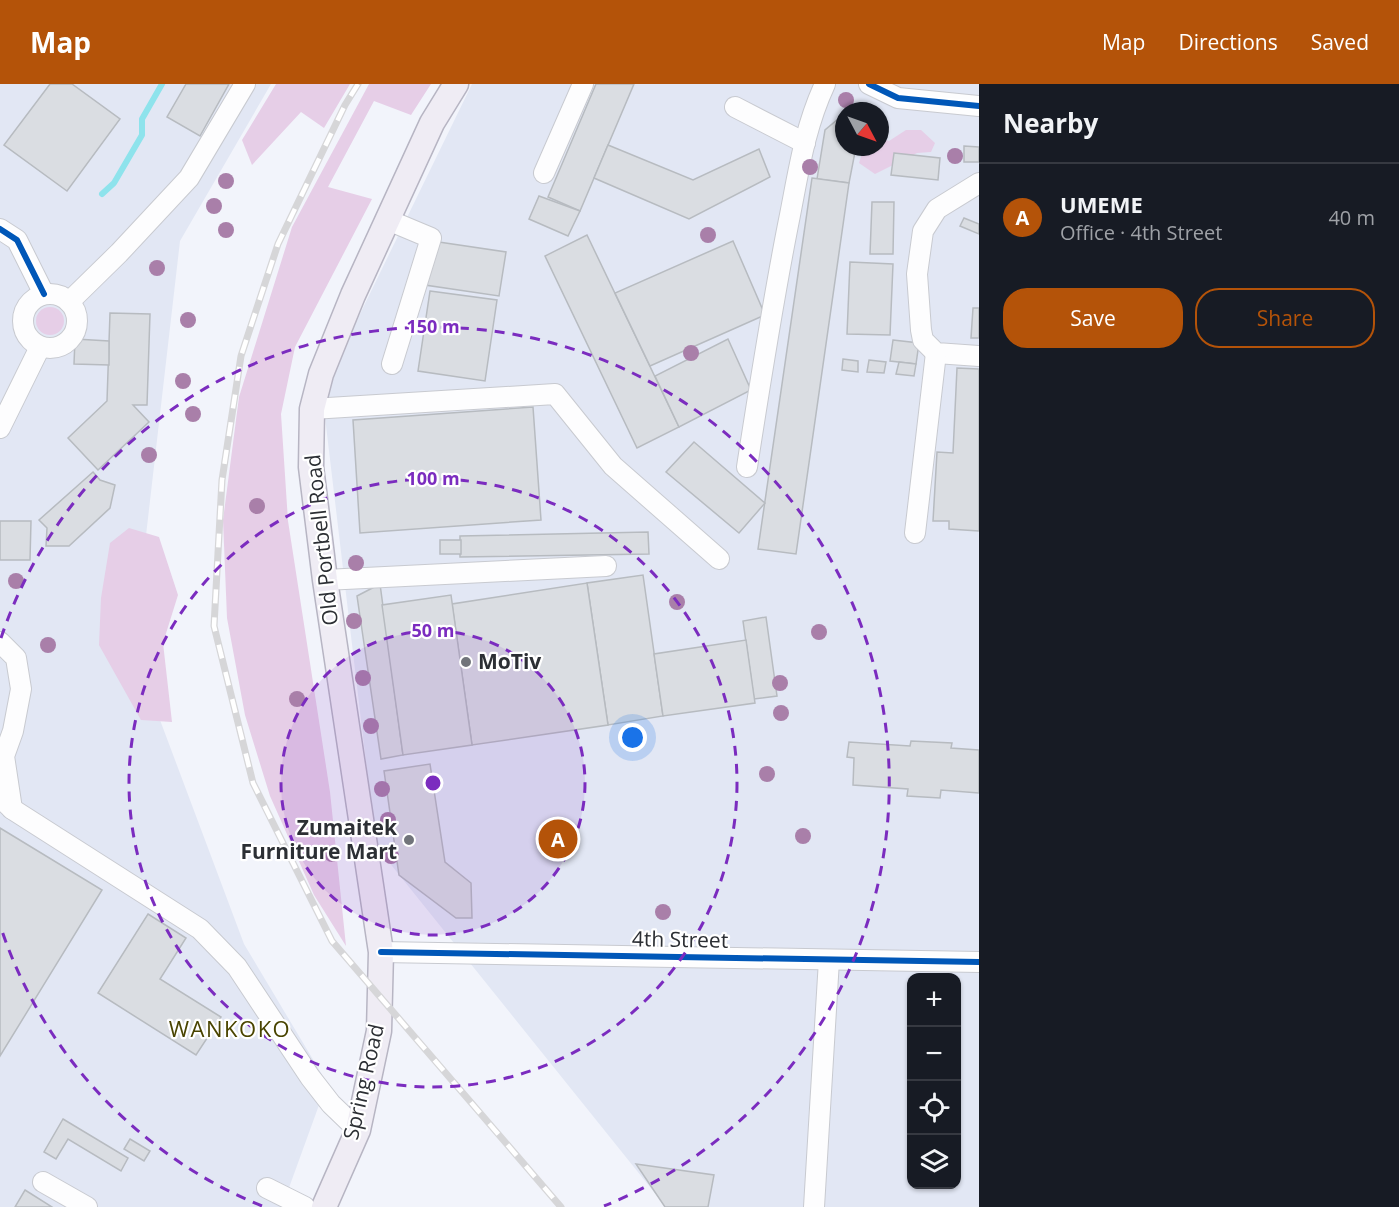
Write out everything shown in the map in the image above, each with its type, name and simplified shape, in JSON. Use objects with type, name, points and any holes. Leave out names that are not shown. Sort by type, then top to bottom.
[{"type":"main road","name":"Old Portbell Road","points":[[381,952],[325,580],[311,467],[312,409],[321,374],[388,220],[432,123],[456,84]]},
{"type":"main road","name":"Spring Road","points":[[324,1207],[358,1130],[379,1031],[381,952]]},
{"type":"street","points":[[69,302],[119,253],[189,178],[245,84]]},
{"type":"street","points":[[544,173],[583,84]]},
{"type":"street","points":[[747,467],[774,291],[810,115],[825,84]]},
{"type":"street","points":[[869,84],[898,98],[979,106]]},
{"type":"street","points":[[735,107],[805,142]]},
{"type":"street","points":[[979,183],[937,209],[923,231],[917,274],[923,340],[936,353],[979,356]]},
{"type":"street","points":[[388,220],[431,238],[392,364]]},
{"type":"street","points":[[0,229],[17,240],[44,294]]},
{"type":"street","points":[[44,294],[62,296],[69,302],[77,318],[72,336],[58,347],[40,347],[26,336],[22,319],[30,303],[44,294]]},
{"type":"street","points":[[0,428],[40,347]]},
{"type":"street","points":[[915,533],[936,353]]},
{"type":"street","points":[[312,409],[555,394],[613,466],[719,559]]},
{"type":"street","points":[[325,580],[606,566]]},
{"type":"street","points":[[0,642],[16,658],[21,689],[16,718],[4,756],[6,803],[201,929],[237,967],[310,1077],[331,1104],[358,1130]]},
{"type":"street","name":"4th Street","points":[[381,952],[979,962]]},
{"type":"street","points":[[814,1207],[829,960]]},
{"type":"street","points":[[43,1182],[87,1207]]},
{"type":"street","points":[[267,1188],[305,1207]]},
{"type":"shaded area","points":[[0,84],[271,84],[180,241],[133,648],[244,944],[327,1083],[282,1207],[0,1207]]},
{"type":"shaded area","points":[[276,84],[350,84],[324,128],[301,112],[252,165],[242,140]]},
{"type":"shaded area","points":[[369,84],[431,84],[411,115],[374,101],[328,187],[372,199],[295,347],[281,414],[288,521],[330,792],[346,946],[314,895],[270,796],[245,715],[227,618],[223,520],[239,397],[292,227]]},
{"type":"shaded area","points":[[472,84],[979,84],[979,1207],[666,1207],[376,846],[322,392]]},
{"type":"shaded area","points":[[906,130],[921,130],[935,143],[931,152],[917,153],[875,174],[859,163],[861,156],[889,156],[889,141]]},
{"type":"shaded area","points":[[50,307],[60,311],[64,321],[60,331],[50,335],[40,331],[36,321],[40,311]]},
{"type":"shaded area","points":[[129,528],[159,537],[178,595],[163,643],[172,722],[141,720],[99,645],[101,598],[110,543]]},
{"type":"building","points":[[50,84],[72,84],[120,119],[67,191],[4,145]]},
{"type":"building","points":[[186,84],[229,84],[200,136],[167,117]]},
{"type":"building","points":[[596,84],[634,84],[580,211],[548,197]]},
{"type":"building","points":[[835,122],[835,156],[854,156],[849,183],[817,179],[825,130]]},
{"type":"building","points":[[608,145],[693,180],[759,149],[770,177],[689,219],[594,178]]},
{"type":"building","points":[[964,146],[979,147],[979,162],[964,162]]},
{"type":"building","points":[[894,153],[940,158],[938,180],[891,175]]},
{"type":"building","points":[[812,178],[849,183],[796,554],[758,549]]},
{"type":"building","points":[[539,196],[580,211],[568,236],[529,219]]},
{"type":"building","points":[[872,202],[894,202],[893,254],[870,254]]},
{"type":"building","points":[[964,218],[979,224],[979,234],[960,226]]},
{"type":"building","points":[[587,235],[679,427],[637,448],[545,256]]},
{"type":"building","points":[[432,241],[506,252],[499,296],[425,285]]},
{"type":"building","points":[[733,241],[765,315],[650,366],[615,293]]},
{"type":"building","points":[[850,262],[893,264],[890,335],[847,334]]},
{"type":"building","points":[[430,291],[497,300],[485,381],[418,371]]},
{"type":"building","points":[[973,308],[979,308],[979,338],[971,338]]},
{"type":"building","points":[[110,313],[150,314],[147,405],[133,405],[149,422],[98,470],[68,438],[107,401]]},
{"type":"building","points":[[75,339],[109,341],[109,365],[74,364]]},
{"type":"building","points":[[728,339],[751,390],[679,427],[655,376]]},
{"type":"building","points":[[893,340],[919,343],[916,364],[890,361]]},
{"type":"building","points":[[843,359],[858,361],[858,372],[842,370]]},
{"type":"building","points":[[869,360],[886,362],[884,373],[867,372]]},
{"type":"building","points":[[899,362],[916,364],[914,376],[896,374]]},
{"type":"building","points":[[957,368],[979,369],[979,531],[949,529],[949,521],[933,521],[937,452],[953,453]]},
{"type":"building","points":[[533,407],[541,520],[360,533],[353,420]]},
{"type":"building","points":[[694,442],[765,503],[739,533],[666,472]]},
{"type":"building","points":[[93,472],[100,480],[115,485],[110,508],[69,546],[46,546],[47,528],[39,520]]},
{"type":"building","points":[[0,521],[31,521],[30,560],[0,560]]},
{"type":"building","points":[[648,532],[649,554],[460,557],[460,536]]},
{"type":"building","points":[[440,540],[461,540],[461,554],[440,554]]},
{"type":"building","points":[[643,575],[663,716],[608,725],[587,583]]},
{"type":"building","points":[[587,583],[608,725],[472,745],[452,604]]},
{"type":"building","points":[[380,584],[403,755],[381,759],[357,596]]},
{"type":"building","points":[[451,595],[472,745],[403,755],[382,605]]},
{"type":"building","points":[[766,617],[777,696],[754,699],[743,621]]},
{"type":"building","points":[[746,640],[755,703],[663,716],[654,654]]},
{"type":"building","points":[[911,741],[952,743],[951,748],[979,750],[979,793],[941,790],[940,798],[907,796],[908,789],[853,785],[854,758],[847,757],[849,742],[910,746]]},
{"type":"building","points":[[430,764],[445,862],[471,883],[472,918],[456,918],[399,875],[384,771]]},
{"type":"building","points":[[0,828],[102,890],[0,1056]]},
{"type":"building","points":[[148,914],[186,938],[160,979],[221,1017],[196,1055],[98,993]]},
{"type":"building","points":[[63,1119],[128,1158],[121,1171],[68,1139],[56,1159],[44,1152]]},
{"type":"building","points":[[130,1139],[150,1151],[144,1161],[124,1149]]},
{"type":"building","points":[[636,1164],[714,1175],[708,1207],[665,1207]]},
{"type":"building","points":[[25,1190],[52,1207],[15,1207]]},
{"type":"waterway","points":[[102,194],[114,183],[142,135],[142,119],[162,84]]},
{"type":"railway","points":[[358,84],[345,105],[278,244],[241,356],[222,480],[214,626],[253,783],[332,941],[561,1207]]},
{"type":"cycle path","points":[[869,84],[898,98],[979,106]]},
{"type":"cycle path","points":[[0,229],[17,240],[44,294]]},
{"type":"cycle path","points":[[381,952],[979,962]]},
{"type":"place","name":"MoTiv","points":[[466,662]]},
{"type":"place","name":"UMEME","points":[[558,839]]},
{"type":"place","name":"Zumaitek Furniture Mart","points":[[409,840]]},
{"type":"district","name":"WANKOKO","points":[[230,1029]]}]
